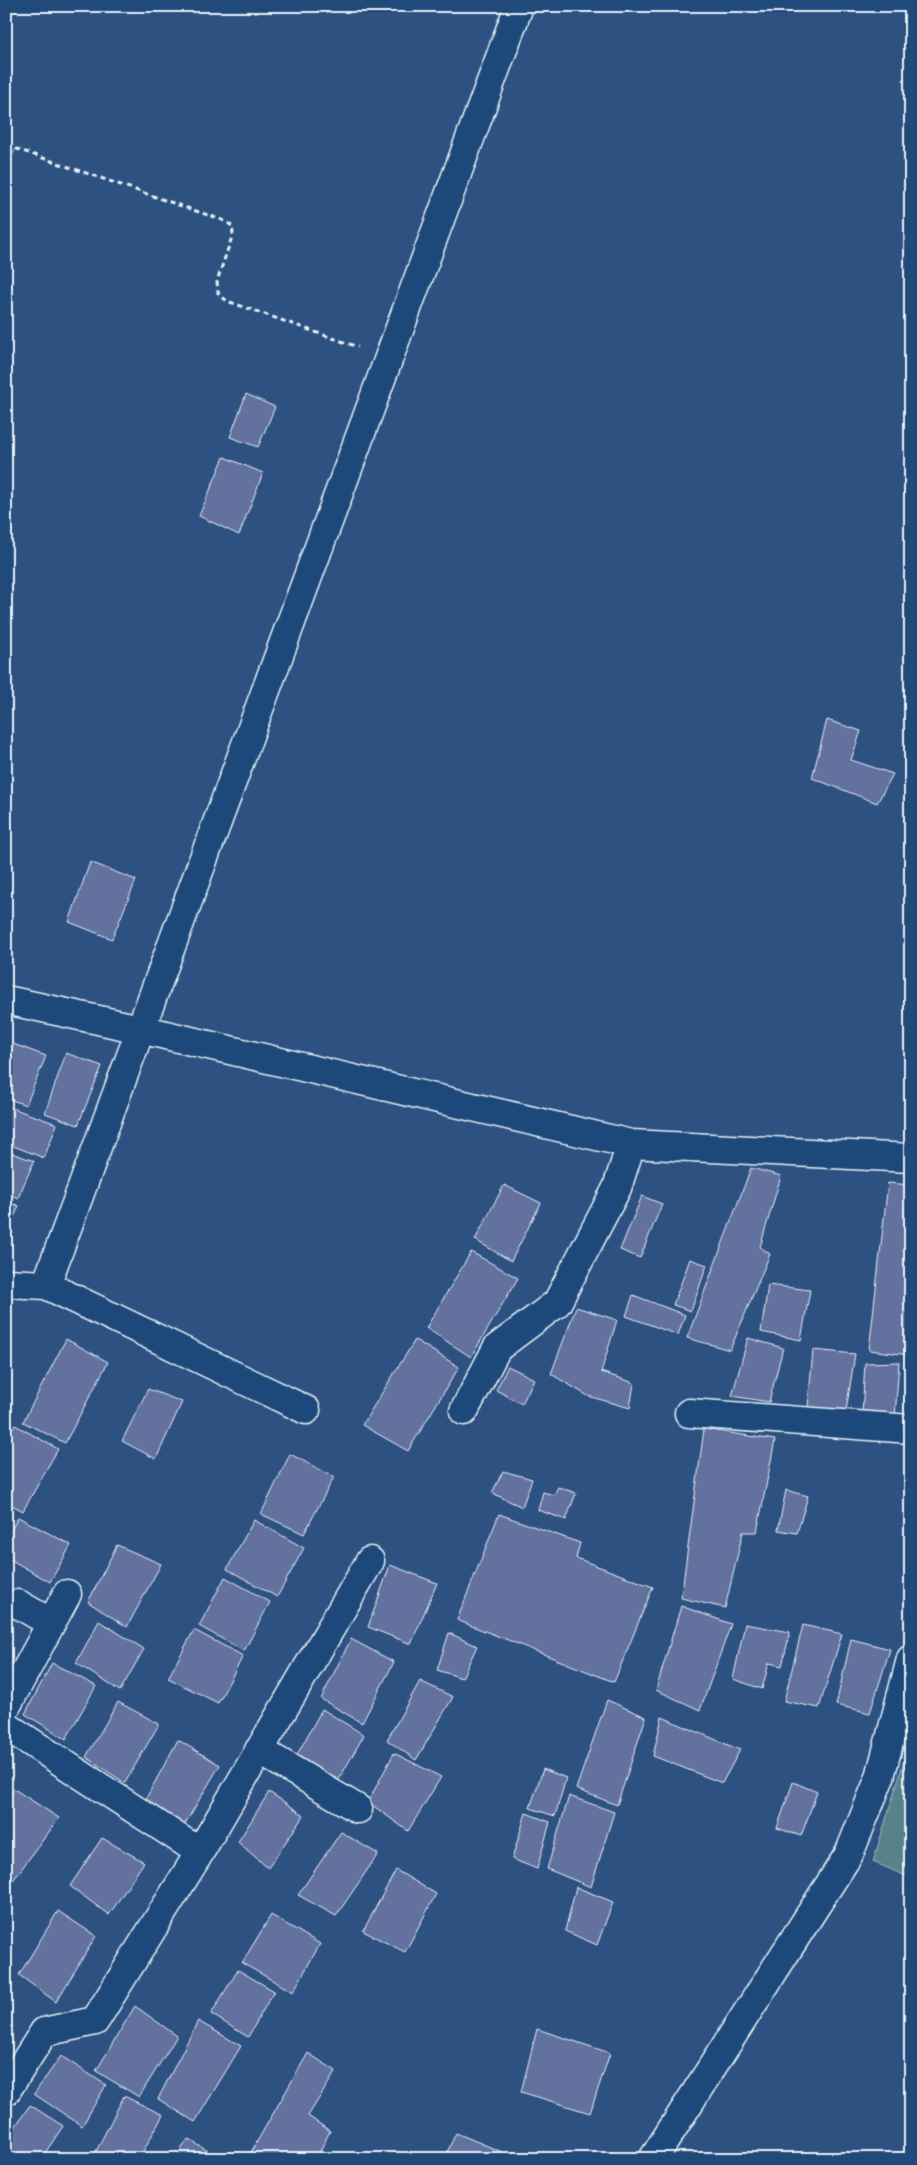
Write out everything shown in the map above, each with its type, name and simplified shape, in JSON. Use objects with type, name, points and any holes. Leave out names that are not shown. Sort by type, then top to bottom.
[{"type":"street","points":[[46,1285],[519,6]]},
{"type":"street","points":[[6,1000],[140,1029],[631,1144],[911,1158]]},
{"type":"street","points":[[464,1411],[497,1348],[557,1303],[617,1188],[631,1144]]},
{"type":"street","points":[[6,1283],[46,1285],[306,1410]]},
{"type":"street","points":[[689,1413],[911,1429]]},
{"type":"street","points":[[6,2091],[44,2032],[95,2021],[200,1852],[370,1562]]},
{"type":"street","points":[[6,1707],[67,1594]]},
{"type":"street","points":[[18,1604],[51,1623]]},
{"type":"street","points":[[653,2159],[849,1854],[880,1777],[911,1659]]},
{"type":"street","points":[[6,1726],[200,1852]]},
{"type":"street","points":[[259,1750],[358,1809]]},
{"type":"path","points":[[6,172],[14,148],[225,221],[232,226],[233,234],[217,281],[218,293],[227,301],[389,358]]},
{"type":"green space","points":[[911,1738],[911,1878],[873,1862]]},
{"type":"building","points":[[246,394],[275,407],[258,447],[230,437]]},
{"type":"building","points":[[224,457],[263,473],[239,535],[199,516]]},
{"type":"building","points":[[827,720],[861,731],[851,760],[893,774],[877,803],[812,778]]},
{"type":"building","points":[[90,862],[136,880],[112,939],[69,922]]},
{"type":"building","points":[[13,1044],[46,1056],[26,1105],[6,1098],[6,1062]]},
{"type":"building","points":[[66,1053],[102,1066],[78,1125],[45,1113]]},
{"type":"building","points":[[6,1106],[57,1124],[44,1158],[6,1143]]},
{"type":"building","points":[[6,1151],[34,1161],[18,1198],[6,1193]]},
{"type":"building","points":[[751,1168],[781,1176],[760,1247],[770,1254],[730,1350],[687,1338]]},
{"type":"building","points":[[888,1183],[911,1185],[910,1355],[869,1350]]},
{"type":"building","points":[[504,1185],[541,1203],[511,1261],[475,1240]]},
{"type":"building","points":[[642,1196],[662,1204],[640,1258],[620,1250]]},
{"type":"building","points":[[6,1201],[19,1206],[6,1235]]},
{"type":"building","points":[[471,1252],[518,1278],[471,1357],[426,1328]]},
{"type":"building","points":[[690,1259],[707,1265],[691,1311],[673,1305]]},
{"type":"building","points":[[768,1285],[810,1290],[801,1340],[761,1332]]},
{"type":"building","points":[[633,1295],[685,1315],[678,1335],[626,1316]]},
{"type":"building","points":[[576,1307],[617,1320],[601,1372],[634,1383],[630,1408],[588,1396],[551,1374]]},
{"type":"building","points":[[748,1338],[783,1348],[769,1402],[732,1396]]},
{"type":"building","points":[[66,1339],[108,1362],[65,1443],[23,1422]]},
{"type":"building","points":[[415,1340],[459,1367],[408,1451],[362,1425]]},
{"type":"building","points":[[813,1350],[855,1354],[846,1411],[808,1407]]},
{"type":"building","points":[[899,1362],[895,1418],[862,1415],[865,1363]]},
{"type":"building","points":[[508,1366],[534,1379],[522,1404],[496,1390]]},
{"type":"building","points":[[148,1389],[182,1402],[156,1459],[122,1441]]},
{"type":"building","points":[[15,1425],[58,1449],[23,1511],[6,1502],[6,1439]]},
{"type":"building","points":[[704,1429],[775,1440],[757,1532],[743,1532],[725,1608],[681,1598]]},
{"type":"building","points":[[290,1454],[334,1477],[304,1534],[261,1514]]},
{"type":"building","points":[[503,1471],[532,1479],[522,1507],[492,1493]]},
{"type":"building","points":[[558,1487],[576,1493],[566,1520],[538,1510],[543,1492],[554,1495]]},
{"type":"building","points":[[786,1490],[808,1496],[797,1533],[778,1530]]},
{"type":"building","points":[[499,1514],[580,1543],[576,1558],[653,1587],[614,1682],[457,1620]]},
{"type":"building","points":[[18,1517],[71,1545],[50,1582],[6,1557],[6,1540]]},
{"type":"building","points":[[254,1520],[304,1548],[277,1597],[227,1569]]},
{"type":"building","points":[[117,1545],[161,1564],[127,1627],[88,1602]]},
{"type":"building","points":[[390,1565],[437,1583],[411,1644],[368,1627]]},
{"type":"building","points":[[225,1577],[270,1602],[244,1651],[199,1626]]},
{"type":"building","points":[[681,1606],[731,1624],[700,1710],[656,1690]]},
{"type":"building","points":[[99,1621],[144,1649],[120,1691],[76,1663]]},
{"type":"building","points":[[745,1624],[790,1632],[782,1666],[769,1663],[762,1689],[733,1679]]},
{"type":"building","points":[[803,1625],[842,1634],[819,1708],[784,1701]]},
{"type":"building","points":[[194,1630],[243,1656],[218,1703],[168,1678]]},
{"type":"building","points":[[449,1633],[477,1646],[462,1678],[437,1670]]},
{"type":"building","points":[[351,1639],[394,1662],[362,1723],[321,1699]]},
{"type":"building","points":[[851,1639],[890,1649],[870,1713],[836,1705]]},
{"type":"building","points":[[52,1663],[96,1686],[66,1739],[25,1714]]},
{"type":"building","points":[[420,1681],[453,1697],[416,1760],[387,1740]]},
{"type":"building","points":[[607,1700],[646,1717],[617,1805],[576,1789]]},
{"type":"building","points":[[118,1702],[159,1724],[125,1783],[86,1757]]},
{"type":"building","points":[[322,1709],[364,1735],[338,1781],[297,1755]]},
{"type":"building","points":[[662,1717],[740,1750],[722,1783],[653,1756]]},
{"type":"building","points":[[178,1740],[220,1765],[183,1827],[144,1802]]},
{"type":"building","points":[[394,1753],[441,1777],[408,1831],[368,1802]]},
{"type":"building","points":[[543,1769],[566,1778],[555,1816],[530,1808]]},
{"type":"building","points":[[793,1782],[817,1792],[801,1836],[777,1828]]},
{"type":"building","points":[[14,1789],[59,1818],[6,1890],[6,1801]]},
{"type":"building","points":[[269,1792],[304,1815],[268,1868],[238,1842]]},
{"type":"building","points":[[569,1796],[614,1812],[591,1887],[547,1869]]},
{"type":"building","points":[[526,1813],[550,1822],[537,1869],[512,1859]]},
{"type":"building","points":[[341,1832],[378,1854],[336,1916],[298,1895]]},
{"type":"building","points":[[102,1838],[144,1862],[109,1915],[70,1886]]},
{"type":"building","points":[[396,1870],[436,1894],[405,1952],[363,1931]]},
{"type":"building","points":[[576,1887],[613,1902],[597,1945],[565,1931]]},
{"type":"building","points":[[58,1911],[96,1936],[56,2002],[19,1975]]},
{"type":"building","points":[[271,1915],[320,1944],[293,1992],[242,1963]]},
{"type":"building","points":[[238,1970],[274,1991],[248,2037],[211,2014]]},
{"type":"building","points":[[135,2006],[177,2036],[139,2097],[96,2071]]},
{"type":"building","points":[[198,2021],[241,2046],[195,2122],[158,2099]]},
{"type":"building","points":[[537,2029],[610,2053],[590,2113],[521,2092]]},
{"type":"building","points":[[308,2053],[336,2071],[308,2116],[330,2131],[316,2159],[247,2159]]},
{"type":"building","points":[[61,2056],[106,2085],[82,2126],[34,2094]]},
{"type":"building","points":[[124,2096],[163,2115],[139,2159],[92,2159]]},
{"type":"building","points":[[30,2105],[63,2126],[41,2159],[6,2159],[6,2140]]},
{"type":"building","points":[[456,2133],[507,2154],[505,2159],[444,2159]]},
{"type":"building","points":[[188,2139],[221,2159],[175,2159]]}]
